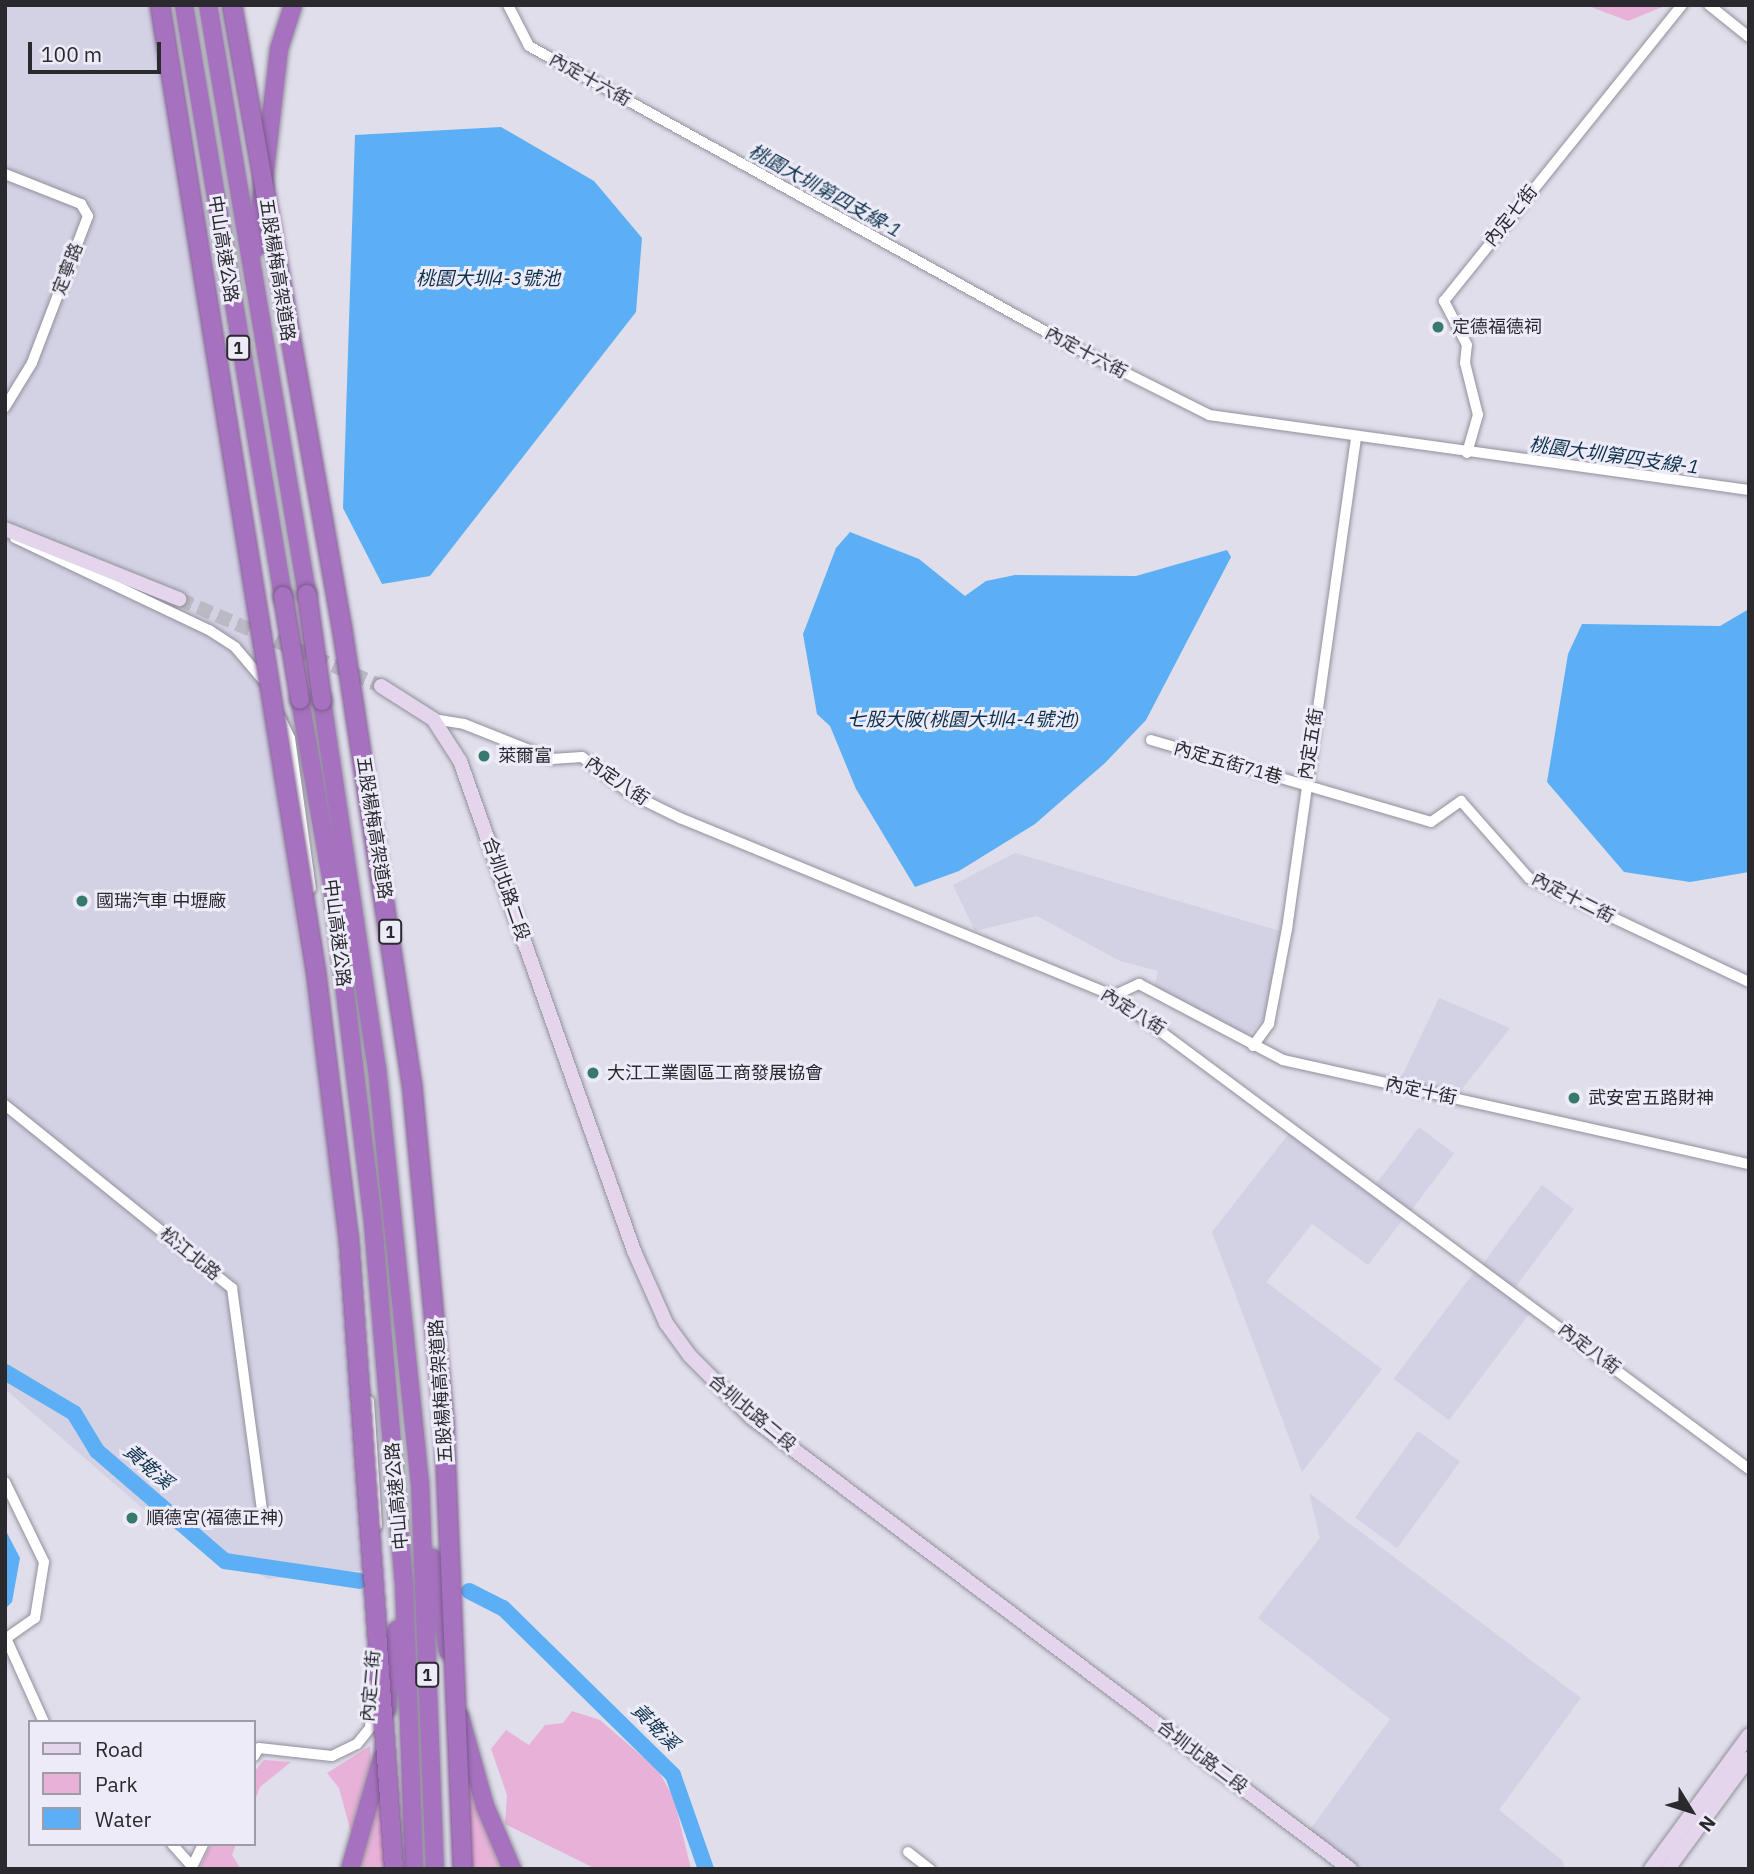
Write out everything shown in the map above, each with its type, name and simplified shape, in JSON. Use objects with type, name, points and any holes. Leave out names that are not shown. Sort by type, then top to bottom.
[{"type":"highway","name":"1","points":[[160,5],[316,972],[352,1267],[394,1869]]},
{"type":"highway","points":[[173,5],[200,98]]},
{"type":"highway","name":"中山高速公路","points":[[184,5],[332,884],[372,1209],[404,1581],[414,1869]]},
{"type":"highway","name":"中山高速公路","points":[[208,5],[307,594],[377,1068],[420,1482],[435,1869]]},
{"type":"highway","name":"五股楊梅高架道路","points":[[232,5],[346,652],[412,1084],[444,1420],[463,1869]]},
{"type":"highway","points":[[254,282],[279,49],[293,5]]},
{"type":"highway","points":[[420,1482],[455,1697],[485,1806],[512,1869]]},
{"type":"highway","points":[[350,1869],[381,1772],[404,1581]]},
{"type":"street","name":"內定十六街","points":[[508,5],[529,46],[1205,413],[1467,453],[1749,490]]},
{"type":"street","name":"內定七街","points":[[1467,453],[1478,415],[1465,363],[1467,345],[1444,301],[1682,5]]},
{"type":"street","points":[[1709,5],[1749,37]]},
{"type":"street","name":"定寧路","points":[[5,174],[81,204],[88,216],[32,363],[5,407]]},
{"type":"street","name":"內定五街","points":[[1253,1046],[1269,1024],[1356,437]]},
{"type":"street","points":[[5,530],[179,599]]},
{"type":"street","points":[[5,530],[36,553],[99,581]]},
{"type":"street","points":[[81,560],[99,581]]},
{"type":"street","name":"內定二街","points":[[99,581],[235,647],[259,671],[290,738],[358,1292],[378,1492],[377,1597],[371,1716],[357,1744],[332,1756],[259,1748],[256,1753]]},
{"type":"street","name":"合圳北路二段","points":[[381,686],[433,719],[460,761],[634,1251],[666,1323],[690,1356],[752,1418],[1350,1869]]},
{"type":"street","name":"內定八街","points":[[433,719],[464,724],[552,759],[582,757],[631,794],[680,818],[1113,996],[1749,1469]]},
{"type":"street","name":"內定五街71巷","points":[[1151,740],[1305,785]]},
{"type":"street","name":"內定十二街","points":[[1305,785],[1431,822],[1461,800],[1529,878],[1749,982]]},
{"type":"street","name":"內定十街","points":[[1113,996],[1139,984],[1283,1060],[1749,1164]]},
{"type":"street","name":"松江北路","points":[[5,1105],[232,1288],[262,1511]]},
{"type":"street","points":[[5,1482],[44,1562],[35,1618],[6,1638],[43,1720]]},
{"type":"street","points":[[1651,1869],[1749,1735]]},
{"type":"street","points":[[1668,1869],[1749,1758]]},
{"type":"street","points":[[174,1846],[191,1867],[202,1846]]},
{"type":"street","points":[[908,1852],[930,1869]]},
{"type":"shaded area","points":[[5,5],[149,5],[165,52],[316,1057],[377,1569],[268,1579],[155,1519],[5,1389]]},
{"type":"shaded area","points":[[1015,853],[1280,931],[1269,1013],[1245,1038],[1154,988],[1158,971],[1120,961],[1037,916],[975,931],[953,885]]},
{"type":"shaded area","points":[[1439,998],[1510,1028],[1459,1093],[1401,1078]]},
{"type":"shaded area","points":[[1419,1127],[1454,1153],[1408,1214],[1373,1188]]},
{"type":"shaded area","points":[[1291,1131],[1404,1218],[1368,1265],[1312,1224],[1266,1282],[1382,1369],[1302,1472],[1212,1232]]},
{"type":"shaded area","points":[[1542,1185],[1574,1209],[1513,1290],[1481,1266]]},
{"type":"shaded area","points":[[1475,1271],[1530,1313],[1449,1420],[1394,1379]]},
{"type":"shaded area","points":[[1418,1431],[1460,1462],[1397,1548],[1355,1518]]},
{"type":"shaded area","points":[[1309,1493],[1581,1698],[1499,1810],[1563,1861],[1564,1869],[1354,1869],[1307,1834],[1390,1719],[1258,1618],[1320,1538]]},
{"type":"green space","points":[[1586,5],[1667,5],[1628,21]]},
{"type":"green space","points":[[448,1687],[506,1869],[453,1869]]},
{"type":"green space","points":[[572,1711],[600,1720],[658,1770],[674,1799],[691,1869],[596,1869],[505,1824],[507,1795],[491,1749],[506,1730],[529,1745],[545,1725],[563,1723]]},
{"type":"green space","points":[[370,1746],[372,1782],[352,1836],[339,1788],[327,1773]]},
{"type":"green space","points":[[264,1760],[291,1762],[260,1787],[256,1797],[256,1770]]},
{"type":"green space","points":[[384,1782],[388,1869],[357,1869],[370,1833]]},
{"type":"green space","points":[[210,1846],[235,1846],[232,1855],[241,1869],[199,1869]]},
{"type":"water","name":"桃園大圳4-3號池","points":[[501,127],[594,181],[642,238],[636,312],[430,576],[382,584],[343,508],[355,135]]},
{"type":"water","name":"七股大陂(桃園大圳4-4號池)","points":[[850,532],[919,559],[965,596],[986,581],[1015,575],[1136,576],[1227,550],[1231,557],[1146,720],[1105,763],[1035,824],[959,871],[915,887],[856,789],[830,726],[817,714],[803,634],[836,548]]},
{"type":"water","points":[[1749,609],[1749,872],[1690,882],[1624,872],[1547,782],[1568,654],[1582,624],[1720,626]]},
{"type":"water","points":[[5,1529],[20,1558],[12,1602],[5,1609]]},
{"type":"waterway","name":"黃墘溪","points":[[5,1372],[74,1413],[97,1451],[225,1561],[360,1581]]},
{"type":"waterway","name":"黃墘溪","points":[[469,1591],[503,1608],[673,1775],[706,1869]]},
{"type":"tunnel","points":[[179,599],[381,686]]},
{"type":"place","name":"定德福德祠","points":[[1438,327]]},
{"type":"place","name":"萊爾富","points":[[484,756]]},
{"type":"place","name":"國瑞汽車 中壢廠","points":[[82,901]]},
{"type":"place","name":"大江工業園區工商發展協會","points":[[593,1073]]},
{"type":"place","name":"武安宮五路財神","points":[[1574,1098]]},
{"type":"place","name":"順德宮(福德正神)","points":[[132,1518]]},
{"type":"water label","name":"桃園大圳第四支線-1","points":[[825,191]]},
{"type":"water label","name":"桃園大圳第四支線-1","points":[[1614,456]]}]
